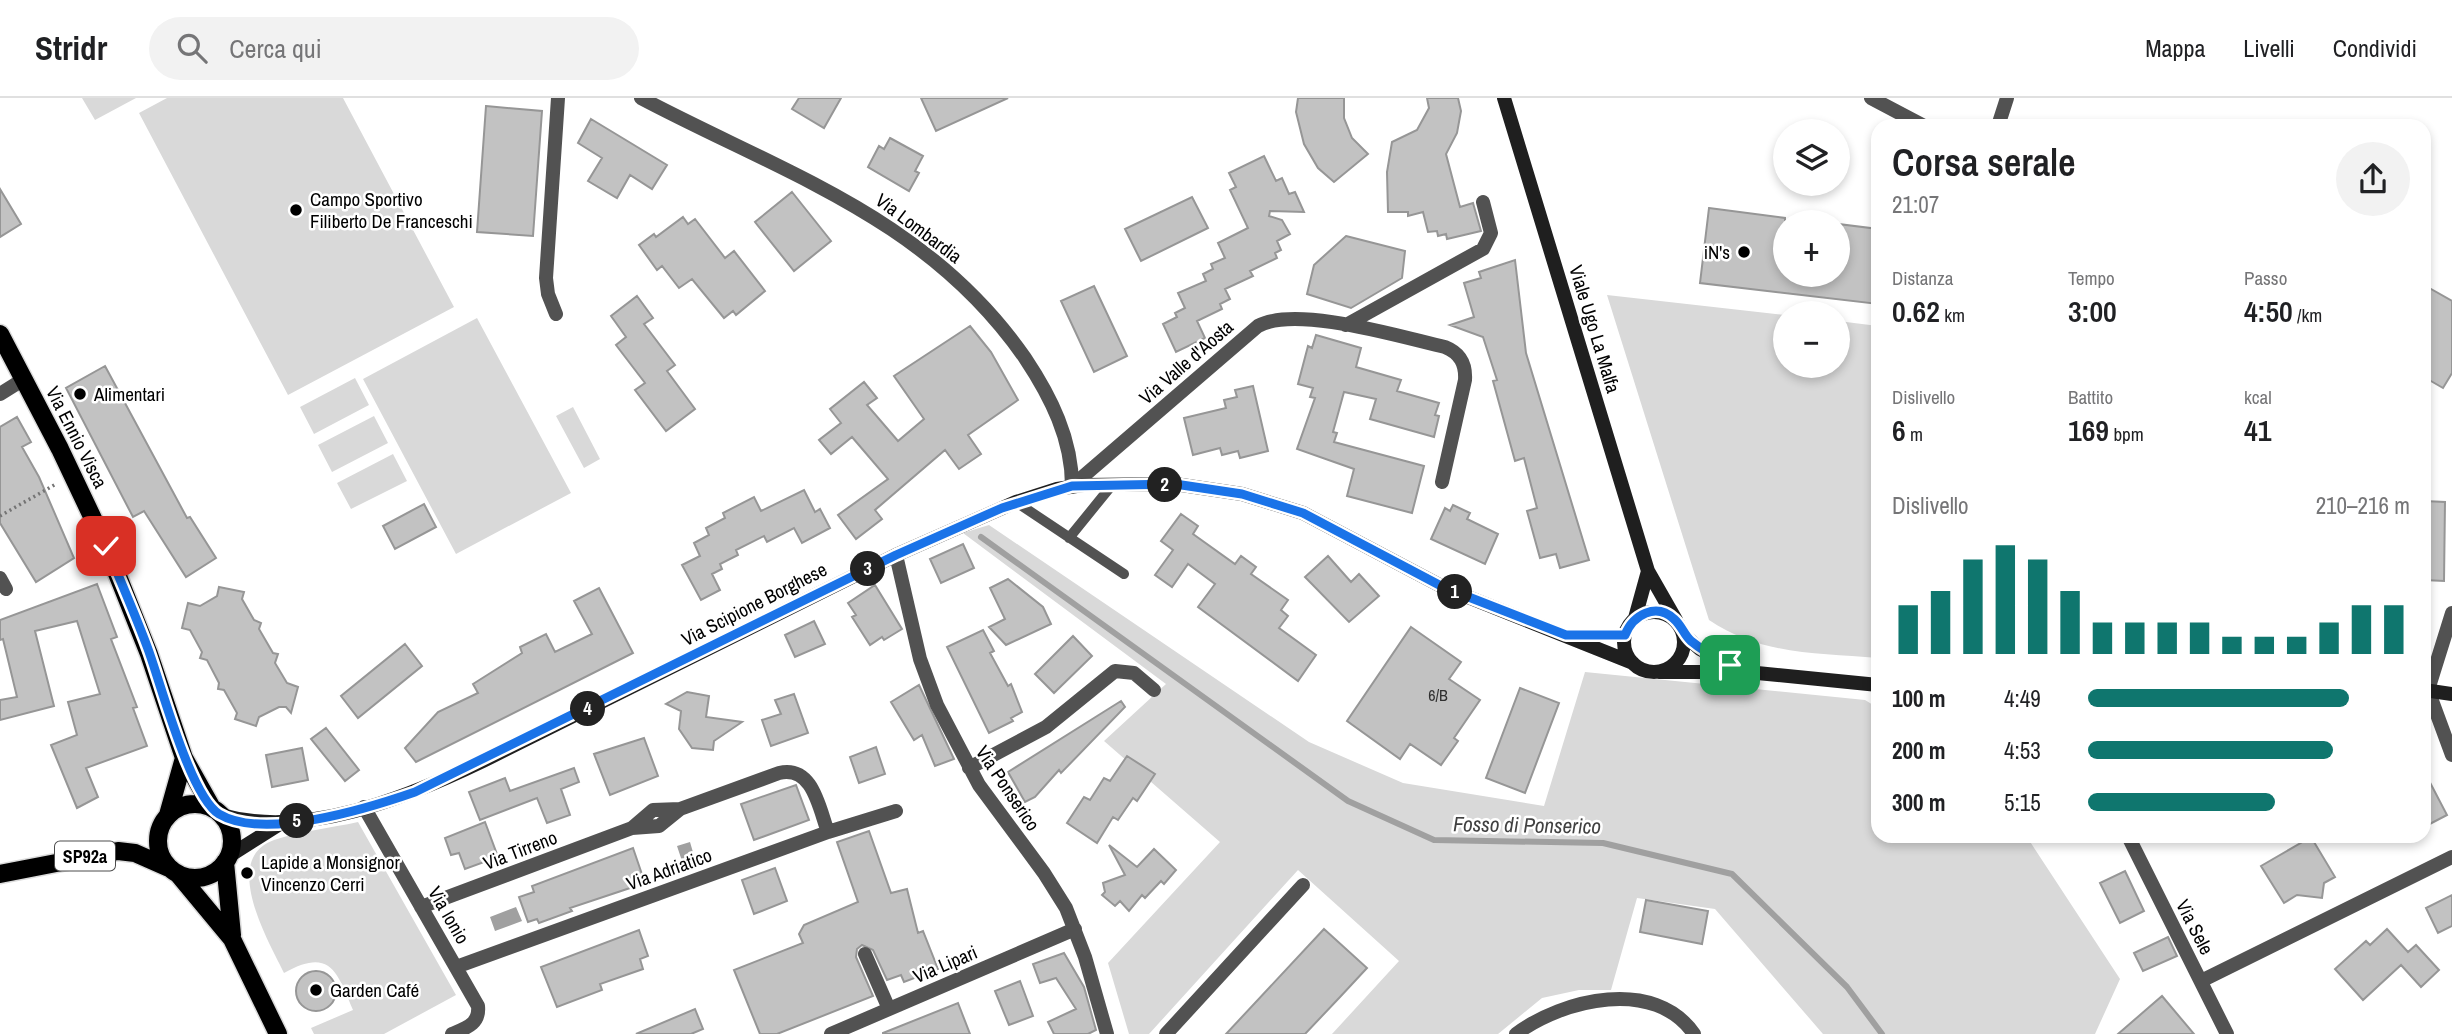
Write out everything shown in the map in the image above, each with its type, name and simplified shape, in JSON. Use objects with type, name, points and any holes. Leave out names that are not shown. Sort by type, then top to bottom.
[{"type":"main road","name":"Viale Ugo La Malfa","points":[[1504,98],[1648,570],[1676,620]]},
{"type":"main road","name":"Via Ennio Visca","points":[[0,334],[73,474],[128,598],[184,758],[216,812]]},
{"type":"main road","name":"Via Scipione Borghese","points":[[216,812],[251,823],[279,825],[364,807],[415,792],[896,555],[1017,502],[1072,486],[1175,484],[1242,494],[1303,513],[1443,587],[1633,663]]},
{"type":"main road","points":[[1648,570],[1635,618],[1625,635],[1627,655],[1633,663],[1649,672],[1747,672],[1871,684]]},
{"type":"main road","points":[[1635,618],[1651,611],[1669,615],[1676,620],[1684,635],[1685,644],[1676,662],[1659,672]]},
{"type":"main road","name":"Via Scipione Borghese","points":[[1566,635],[1625,635]]},
{"type":"main road","points":[[1684,635],[1709,654],[1747,672]]},
{"type":"main road","points":[[2431,691],[2452,694]]},
{"type":"main road","points":[[2431,692],[2452,700]]},
{"type":"main road","points":[[184,758],[168,815],[161,824],[158,848],[232,939],[278,1034]]},
{"type":"main road","points":[[168,815],[194,804],[216,812],[232,839],[227,859],[232,939]]},
{"type":"main road","name":"Via Scipione Borghese","points":[[227,859],[279,825]]},
{"type":"main road","name":"SP92a","points":[[0,874],[118,851],[135,853],[174,871]]},
{"type":"main road","points":[[174,871],[201,878],[215,872],[227,859]]},
{"type":"street","points":[[556,314],[548,294],[546,278],[558,98]]},
{"type":"street","name":"Via Lombardia","points":[[641,98],[855,204],[899,233],[949,273],[993,317],[1042,385],[1064,434],[1072,486]]},
{"type":"street","points":[[1871,98],[1911,119]]},
{"type":"street","points":[[2000,119],[2007,98]]},
{"type":"street","points":[[1346,325],[1483,249],[1491,233],[1483,202]]},
{"type":"street","name":"Via Valle d'Aosta","points":[[1072,486],[1258,326],[1287,318],[1346,325],[1445,347],[1461,359],[1465,380],[1442,482]]},
{"type":"street","points":[[0,394],[24,379]]},
{"type":"street","name":"Via Ponserico","points":[[896,555],[924,670],[937,705],[969,768],[1003,821],[1051,883],[1075,929],[1107,1034]]},
{"type":"street","points":[[2431,675],[2452,613]]},
{"type":"street","points":[[969,768],[1046,727],[1115,671],[1134,673],[1154,690]]},
{"type":"street","points":[[2431,702],[2452,755]]},
{"type":"street","name":"Via Tirreno","points":[[421,908],[632,828],[653,810],[680,808],[779,773],[792,771],[809,781],[828,832]]},
{"type":"street","name":"Via Ionio","points":[[364,807],[479,1011],[472,1024],[452,1034]]},
{"type":"street","name":"Via Adriatico","points":[[456,967],[828,832],[896,811]]},
{"type":"street","name":"Via Sele","points":[[2132,843],[2227,1034]]},
{"type":"street","points":[[2201,981],[2452,857]]},
{"type":"street","points":[[1166,1034],[1303,886]]},
{"type":"street","name":"Via Lipari","points":[[831,1034],[1075,929]]},
{"type":"street","points":[[864,954],[889,1009]]},
{"type":"street","points":[[1516,1034],[1539,1018],[1561,1009],[1585,1003],[1619,1001],[1665,1007],[1680,1017],[1695,1034]]},
{"type":"lane","points":[[1069,538],[1112,485]]},
{"type":"lane","points":[[1017,502],[1124,574]]},
{"type":"path","points":[[0,516],[73,474]]},
{"type":"shaded area","points":[[82,98],[136,98],[95,120]]},
{"type":"shaded area","name":"Campo Sportivo Filiberto De Franceschi","points":[[167,98],[343,98],[454,307],[288,395],[139,113]]},
{"type":"shaded area","points":[[1607,295],[1773,314],[1773,378],[1850,378],[1850,322],[1871,325],[1871,657],[1790,650],[1749,640],[1709,620]]},
{"type":"shaded area","points":[[477,318],[571,493],[456,554],[363,379]]},
{"type":"shaded area","points":[[355,378],[369,405],[314,434],[300,407]]},
{"type":"shaded area","points":[[573,407],[600,459],[584,468],[556,416]]},
{"type":"shaded area","points":[[374,416],[388,443],[332,472],[318,445]]},
{"type":"shaded area","points":[[393,454],[407,481],[351,509],[337,483]]},
{"type":"shaded area","points":[[989,525],[1309,742],[1403,783],[1544,806],[1585,672],[1865,700],[1871,704],[1871,843],[2031,843],[2120,979],[2095,1034],[1823,1034],[1715,909],[1637,898],[1611,990],[1579,990],[1542,998],[1498,1034],[1332,1034],[1399,961],[1298,870],[1149,1034],[1129,1034],[1108,963],[1220,842],[1104,741],[1166,684],[963,533]]},
{"type":"shaded area","points":[[358,822],[456,995],[384,1034],[314,1034],[311,1028],[353,1010],[342,984],[330,967],[312,962],[284,973],[253,902],[249,882],[251,864],[258,850],[274,840]]},
{"type":"shaded area","points":[[690,842],[697,866],[685,870],[677,846]]},
{"type":"shaded area","points":[[516,907],[522,921],[495,931],[490,917]]},
{"type":"building","points":[[799,98],[841,98],[824,128],[792,109]]},
{"type":"building","points":[[921,98],[1008,98],[936,131]]},
{"type":"building","points":[[1298,98],[1344,98],[1344,118],[1352,138],[1368,154],[1334,182],[1318,168],[1304,144],[1296,112]]},
{"type":"building","points":[[1427,98],[1458,98],[1461,111],[1457,133],[1446,154],[1460,207],[1473,203],[1481,231],[1447,239],[1446,234],[1438,236],[1437,231],[1428,232],[1423,212],[1408,216],[1408,212],[1388,212],[1387,172],[1392,142],[1417,130],[1429,108]]},
{"type":"building","points":[[486,106],[542,111],[533,236],[477,232]]},
{"type":"building","points":[[591,119],[667,165],[652,189],[630,175],[617,198],[588,181],[602,158],[578,143]]},
{"type":"building","points":[[890,138],[923,156],[915,171],[919,173],[909,191],[868,167],[879,146],[884,149]]},
{"type":"building","points":[[1264,156],[1276,181],[1282,178],[1289,194],[1295,192],[1304,212],[1270,211],[1269,216],[1282,220],[1290,234],[1277,241],[1281,250],[1275,253],[1277,258],[1250,271],[1253,276],[1225,289],[1230,299],[1220,304],[1222,309],[1197,321],[1205,338],[1176,352],[1163,324],[1177,317],[1175,313],[1185,308],[1178,293],[1206,281],[1203,274],[1213,269],[1211,264],[1225,258],[1218,243],[1248,228],[1230,190],[1236,187],[1229,173]]},
{"type":"building","points":[[0,189],[21,224],[0,237]]},
{"type":"building","points":[[792,192],[831,241],[794,271],[755,222]]},
{"type":"building","points":[[1192,197],[1208,228],[1141,261],[1125,229]]},
{"type":"building","name":"iN's","points":[[1709,208],[1773,216],[1773,287],[1850,287],[1850,226],[1871,228],[1871,303],[1700,283]]},
{"type":"building","points":[[683,217],[688,224],[695,219],[725,258],[734,251],[765,291],[736,315],[733,311],[724,318],[692,279],[679,288],[662,266],[657,270],[639,245],[654,234],[656,237]]},
{"type":"building","points":[[1346,236],[1405,251],[1402,278],[1351,308],[1307,294],[1314,265]]},
{"type":"building","points":[[1515,260],[1526,353],[1589,560],[1560,568],[1556,554],[1540,558],[1527,511],[1537,508],[1524,458],[1515,461],[1493,381],[1497,380],[1483,337],[1450,325],[1474,317],[1464,283],[1481,278],[1479,272]]},
{"type":"building","points":[[1094,286],[1127,356],[1094,372],[1061,301]]},
{"type":"building","points":[[2431,289],[2452,301],[2452,373],[2443,388],[2431,381]]},
{"type":"building","points":[[637,296],[653,318],[644,324],[675,365],[667,371],[695,409],[666,431],[635,390],[645,383],[616,345],[626,337],[611,316]]},
{"type":"building","points":[[970,326],[991,352],[1018,400],[968,435],[981,454],[959,469],[945,450],[875,510],[882,519],[856,539],[838,515],[888,479],[852,437],[831,454],[819,440],[841,423],[830,409],[864,382],[877,398],[867,405],[898,441],[924,419],[894,376]]},
{"type":"building","points":[[1316,335],[1361,348],[1356,367],[1401,380],[1397,391],[1439,403],[1435,415],[1439,416],[1434,437],[1370,419],[1376,399],[1344,392],[1333,432],[1337,433],[1334,442],[1424,466],[1412,513],[1347,496],[1354,469],[1297,449],[1315,398],[1310,397],[1313,388],[1298,384],[1308,346],[1312,348]]},
{"type":"building","points":[[105,366],[187,518],[190,517],[216,558],[186,577],[144,511],[133,517],[66,388]]},
{"type":"building","points":[[1253,386],[1268,451],[1240,458],[1238,451],[1222,455],[1220,448],[1193,455],[1184,418],[1226,408],[1224,400],[1237,397],[1235,390]]},
{"type":"building","points":[[17,417],[31,442],[22,447],[39,477],[74,558],[36,582],[0,523],[0,427]]},
{"type":"building","points":[[804,490],[815,512],[820,509],[830,528],[802,543],[794,528],[767,542],[764,536],[736,550],[738,555],[720,564],[722,569],[712,574],[720,590],[701,600],[682,565],[700,556],[694,543],[709,535],[706,528],[725,518],[723,513],[754,497],[761,511]]},
{"type":"building","points":[[2431,501],[2445,502],[2444,581],[2431,580]]},
{"type":"building","points":[[424,504],[436,527],[395,549],[383,526]]},
{"type":"building","points":[[1453,505],[1470,513],[1467,519],[1498,534],[1485,564],[1431,539],[1445,508],[1450,511]]},
{"type":"building","points":[[1181,514],[1198,526],[1193,534],[1235,564],[1241,556],[1256,567],[1251,574],[1288,600],[1281,610],[1288,616],[1279,628],[1316,655],[1298,681],[1198,607],[1215,584],[1188,564],[1172,587],[1155,575],[1173,550],[1161,541]]},
{"type":"building","points":[[963,544],[974,568],[941,583],[930,559]]},
{"type":"building","points":[[1328,556],[1351,582],[1359,574],[1379,596],[1349,622],[1305,577]]},
{"type":"building","points":[[1008,579],[1043,607],[1051,624],[1006,645],[989,627],[1005,619],[990,588]]},
{"type":"building","points":[[97,584],[117,637],[111,639],[137,707],[133,708],[147,746],[86,768],[98,797],[77,808],[51,745],[77,735],[68,702],[100,694],[77,621],[35,631],[54,706],[0,720],[0,700],[17,697],[3,639],[0,640],[0,620]]},
{"type":"building","points":[[875,585],[902,629],[870,645],[852,617],[856,615],[848,603]]},
{"type":"building","points":[[219,587],[244,592],[242,599],[254,620],[261,623],[259,629],[273,653],[278,654],[275,663],[287,683],[298,687],[291,713],[286,707],[279,707],[259,717],[256,726],[235,719],[237,713],[224,690],[218,689],[219,683],[207,660],[200,658],[202,652],[190,630],[182,628],[188,603],[200,606],[217,596]]},
{"type":"building","points":[[599,588],[633,653],[416,762],[405,748],[438,712],[478,693],[473,684],[522,653],[520,647],[546,634],[555,652],[592,634],[574,601]]},
{"type":"building","points":[[814,621],[825,644],[795,657],[785,635]]},
{"type":"building","points":[[1411,627],[1461,662],[1449,679],[1480,700],[1454,738],[1458,741],[1441,765],[1410,744],[1400,759],[1347,721]]},
{"type":"building","points":[[983,630],[994,651],[990,653],[1008,686],[1011,684],[1022,712],[1011,718],[1013,721],[989,733],[947,647]]},
{"type":"building","points":[[1073,636],[1092,656],[1054,693],[1035,674]]},
{"type":"building","points":[[405,644],[422,666],[358,718],[341,696]]},
{"type":"building","points":[[919,685],[954,759],[935,766],[922,735],[914,740],[891,702]]},
{"type":"building","points":[[1520,688],[1559,703],[1525,793],[1486,778]]},
{"type":"building","points":[[687,692],[709,696],[706,717],[742,722],[714,741],[713,750],[692,748],[679,729],[681,711],[666,704]]},
{"type":"building","points":[[794,694],[808,733],[771,746],[762,720],[781,714],[775,700]]},
{"type":"building","points":[[1121,701],[1125,707],[1061,773],[1059,770],[1035,797],[1025,802],[1008,772]]},
{"type":"building","points":[[326,728],[359,770],[345,781],[311,739]]},
{"type":"building","points":[[644,738],[658,776],[610,795],[594,754]]},
{"type":"building","points":[[876,747],[885,774],[859,783],[850,757]]},
{"type":"building","points":[[302,748],[308,780],[272,787],[266,755]]},
{"type":"building","points":[[1127,756],[1155,774],[1137,801],[1133,798],[1118,820],[1113,817],[1097,843],[1067,823],[1084,797],[1090,800],[1104,778],[1110,781]]},
{"type":"building","points":[[574,768],[579,782],[561,789],[570,815],[547,823],[537,798],[480,820],[469,792],[505,778],[510,791]]},
{"type":"building","points":[[2431,784],[2447,815],[2431,823]]},
{"type":"building","points":[[796,785],[809,820],[754,840],[741,804]]},
{"type":"building","points":[[485,822],[498,857],[465,869],[459,853],[451,855],[445,838]]},
{"type":"building","points":[[869,831],[891,893],[907,889],[918,933],[923,931],[938,969],[904,982],[901,975],[887,980],[873,950],[862,945],[857,949],[856,957],[873,996],[777,1034],[760,1034],[734,970],[803,943],[799,934],[804,925],[858,902],[837,842]]},
{"type":"building","points":[[2301,843],[2315,843],[2335,877],[2324,883],[2322,898],[2297,895],[2284,903],[2261,866]]},
{"type":"building","points":[[1109,845],[1137,867],[1154,849],[1176,870],[1164,884],[1161,881],[1145,898],[1142,895],[1129,911],[1120,901],[1115,906],[1102,895],[1105,892],[1103,883],[1125,875]]},
{"type":"building","points":[[633,848],[645,883],[570,908],[572,911],[539,923],[537,919],[528,922],[519,897],[534,892],[532,886]]},
{"type":"building","points":[[775,868],[787,901],[754,914],[742,880]]},
{"type":"building","points":[[2125,871],[2144,911],[2120,923],[2100,883]]},
{"type":"building","points":[[2452,895],[2452,926],[2438,933],[2426,908]]},
{"type":"building","points":[[1646,900],[1708,911],[1702,944],[1640,932]]},
{"type":"building","points":[[1324,929],[1367,968],[1340,997],[1305,1034],[1226,1034]]},
{"type":"building","points":[[2387,929],[2408,952],[2416,945],[2439,970],[2421,987],[2401,965],[2363,1000],[2335,969],[2366,941],[2370,945]]},
{"type":"building","points":[[639,930],[648,956],[640,959],[643,969],[600,984],[602,990],[557,1007],[541,967]]},
{"type":"building","points":[[2168,937],[2177,956],[2143,971],[2134,953]]},
{"type":"building","points":[[1064,953],[1084,987],[1096,1030],[1088,1034],[1054,1034],[1048,1022],[1076,1009],[1056,978],[1040,983],[1033,964]]},
{"type":"building","name":"Garden Café","points":[[316,971],[330,977],[336,991],[330,1005],[316,1011],[302,1005],[296,991],[302,977]]},
{"type":"building","points":[[1020,981],[1033,1016],[1009,1025],[995,991]]},
{"type":"building","points":[[2162,996],[2194,1034],[2118,1034]]},
{"type":"building","points":[[958,1003],[970,1034],[883,1034],[883,1033]]},
{"type":"building","points":[[695,1009],[703,1029],[691,1034],[636,1034]]},
{"type":"waterway","name":"Fosso di Ponserico","points":[[981,537],[1348,801],[1434,840],[1603,843],[1732,874],[1847,987],[1882,1034]]},
{"type":"place","name":"Campo Sportivo Filiberto De Franceschi","points":[[296,210]]},
{"type":"place","name":"iN's","points":[[1744,252]]},
{"type":"place","name":"Alimentari","points":[[80,394]]},
{"type":"place","name":"Lapide a Monsignor Vincenzo Cerri","points":[[247,873]]},
{"type":"place","name":"Garden Café","points":[[316,990]]},
{"type":"route","points":[[106,546],[149,653],[184,758],[212,808],[221,815],[251,823],[279,825],[377,804],[415,792],[896,555],[1017,502],[1057,489],[1083,485],[1175,484],[1242,494],[1303,513],[1443,587],[1566,635],[1625,635],[1635,618],[1643,614],[1651,611],[1669,615],[1676,620],[1684,635],[1700,649],[1730,665]]}]
